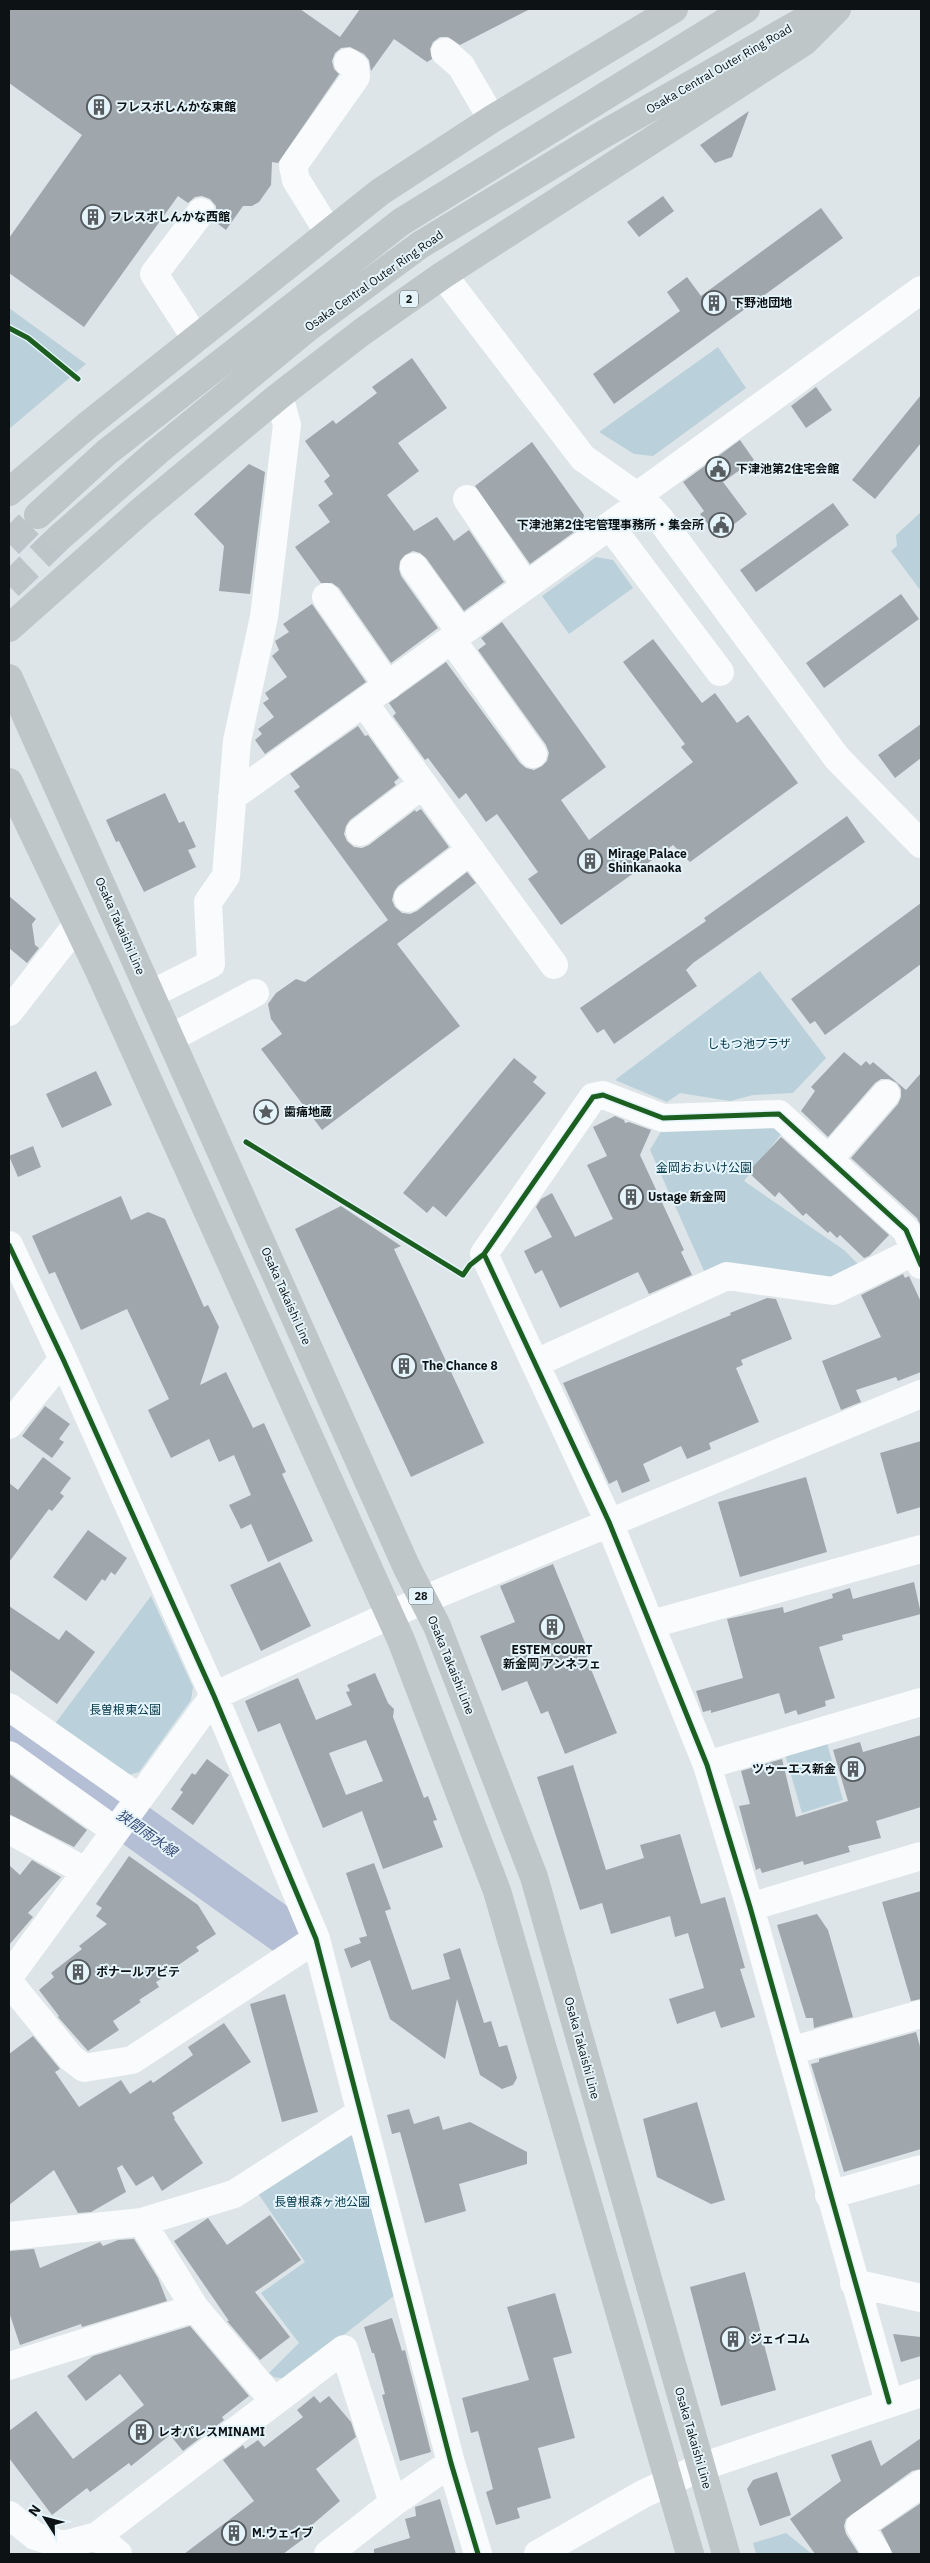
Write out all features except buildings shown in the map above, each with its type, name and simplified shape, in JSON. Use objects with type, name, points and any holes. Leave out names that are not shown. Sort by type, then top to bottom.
[{"type":"main road","points":[[9,492],[89,424],[380,192],[492,119],[674,9]]},
{"type":"main road","name":"Osaka Central Outer Ring Road","points":[[38,515],[107,452],[401,222],[746,9]]},
{"type":"main road","name":"Osaka Central Outer Ring Road","points":[[60,537],[158,451],[309,327],[420,245],[602,135],[824,9]]},
{"type":"main road","name":"2","points":[[9,628],[142,510],[279,396],[443,274],[804,42],[837,9]]},
{"type":"main road","name":"Osaka Takaishi Line","points":[[9,678],[423,1600],[437,1626],[534,1877],[726,2554]]},
{"type":"main road","points":[[9,782],[391,1615],[497,1891],[690,2554]]},
{"type":"street","points":[[445,52],[461,66],[492,119]]},
{"type":"street","points":[[329,233],[296,180],[293,166],[356,77],[355,67],[348,62]]},
{"type":"street","points":[[196,339],[154,274],[201,212]]},
{"type":"street","points":[[443,274],[582,458],[640,499],[660,519],[837,758],[921,844]]},
{"type":"street","points":[[232,797],[610,526],[640,499],[921,290]]},
{"type":"street","points":[[151,994],[212,964],[208,902],[226,876],[237,742],[264,617],[287,425],[279,396]]},
{"type":"street","points":[[466,499],[526,586]]},
{"type":"street","points":[[610,526],[720,672]]},
{"type":"street","points":[[414,567],[456,637],[533,754]]},
{"type":"street","points":[[326,597],[388,686]]},
{"type":"street","points":[[364,703],[554,965]]},
{"type":"street","points":[[360,832],[423,784]]},
{"type":"street","points":[[408,898],[472,850]]},
{"type":"street","points":[[9,1012],[76,926]]},
{"type":"street","points":[[171,1038],[256,993]]},
{"type":"street","points":[[830,1158],[886,1094]]},
{"type":"street","points":[[536,1363],[727,1276],[833,1291],[919,1255],[906,1230],[780,1114],[663,1118],[603,1095],[593,1097],[484,1254],[609,1522],[652,1624],[707,1765],[750,1907],[888,2402]]},
{"type":"street","points":[[9,1245],[63,1359],[214,1696],[316,1940],[451,2463],[478,2554]]},
{"type":"street","points":[[9,1425],[63,1359]]},
{"type":"street","points":[[9,1977],[114,1829],[214,1696],[423,1600],[921,1394]]},
{"type":"street","points":[[652,1624],[921,1549]]},
{"type":"street","points":[[707,1765],[921,1702]]},
{"type":"street","points":[[9,1707],[139,1798]]},
{"type":"street","points":[[9,1755],[114,1829]]},
{"type":"street","points":[[9,1830],[84,1871]]},
{"type":"street","points":[[750,1907],[921,1856]]},
{"type":"street","points":[[9,1982],[71,2058],[84,2068],[132,2060],[316,1940]]},
{"type":"street","points":[[790,2050],[921,2014]]},
{"type":"street","points":[[9,2236],[142,2222],[234,2194],[360,2113]]},
{"type":"street","points":[[829,2194],[921,2169]]},
{"type":"street","points":[[142,2222],[195,2308],[274,2401]]},
{"type":"street","points":[[854,2283],[921,2298]]},
{"type":"street","points":[[9,2366],[195,2308]]},
{"type":"street","points":[[9,2515],[35,2536],[62,2545],[97,2536],[344,2350],[393,2504]]},
{"type":"street","points":[[538,2554],[670,2480],[700,2467],[888,2402],[921,2393]]},
{"type":"street","points":[[328,2554],[393,2504],[451,2463]]},
{"type":"street","points":[[877,2554],[860,2526],[921,2484]]},
{"type":"street","points":[[97,2536],[118,2554]]},
{"type":"green space","points":[[9,308],[86,364],[9,429]]},
{"type":"green space","points":[[718,347],[746,388],[653,456],[634,454],[599,432]]},
{"type":"green space","points":[[921,512],[921,591],[891,551],[897,546],[896,535]]},
{"type":"green space","points":[[596,557],[613,560],[633,588],[569,634],[542,596]]},
{"type":"green space","name":"しもつ池プラザ","points":[[760,971],[826,1058],[793,1093],[753,1095],[730,1101],[680,1093],[667,1102],[615,1080]]},
{"type":"green space","name":"金岡おおいけ公園","points":[[775,1126],[782,1133],[744,1181],[844,1250],[859,1265],[829,1280],[705,1273],[650,1150],[663,1128]]},
{"type":"green space","name":"長曽根東公園","points":[[151,1596],[193,1687],[191,1700],[139,1772],[125,1776],[54,1725]]},
{"type":"green space","points":[[827,1743],[843,1800],[802,1813],[785,1754]]},
{"type":"green space","name":"長曽根森ヶ池公園","points":[[339,2131],[352,2136],[395,2295],[287,2379],[274,2377],[269,2373],[299,2343],[261,2293],[305,2262],[255,2189]]},
{"type":"green space","points":[[786,2533],[812,2554],[756,2554],[753,2543]]},
{"type":"waterway","name":"狭間雨水線","points":[[9,1735],[285,1932]]},
{"type":"tunnel","points":[[9,544],[38,515]]},
{"type":"tunnel","points":[[9,586],[60,537]]},
{"type":"cycle path","points":[[9,328],[28,338],[78,379]]},
{"type":"cycle path","points":[[246,1142],[463,1275],[470,1265],[484,1254],[593,1097],[603,1095],[663,1118],[779,1114],[906,1230],[921,1265]]},
{"type":"cycle path","points":[[9,1245],[63,1359],[214,1696],[316,1939],[451,2463],[478,2554]]},
{"type":"cycle path","points":[[484,1254],[609,1522],[707,1765],[750,1907],[889,2402]]},
{"type":"place","name":"フレスポしんかな東館","points":[[99,107]]},
{"type":"place","name":"フレスポしんかな西館","points":[[93,217]]},
{"type":"place","name":"下野池団地","points":[[714,303]]},
{"type":"place","name":"下津池第2住宅会館","points":[[718,469]]},
{"type":"place","name":"下津池第2住宅管理事務所・集会所","points":[[721,525]]},
{"type":"place","name":"Mirage Palace Shinkanaoka","points":[[590,861]]},
{"type":"place","name":"歯痛地蔵","points":[[266,1112]]},
{"type":"place","name":"Ustage 新金岡","points":[[631,1197]]},
{"type":"place","name":"The Chance 8","points":[[404,1366]]},
{"type":"place","name":"ESTEM COURT 新金岡 アンネフェ","points":[[552,1627]]},
{"type":"place","name":"ツゥーエス新金","points":[[853,1769]]},
{"type":"place","name":"ボナールアビテ","points":[[78,1972]]},
{"type":"place","name":"ジェイコム","points":[[733,2339]]},
{"type":"place","name":"レオパレスMINAMI","points":[[141,2432]]},
{"type":"place","name":"M.ウェイブ","points":[[234,2533]]}]
